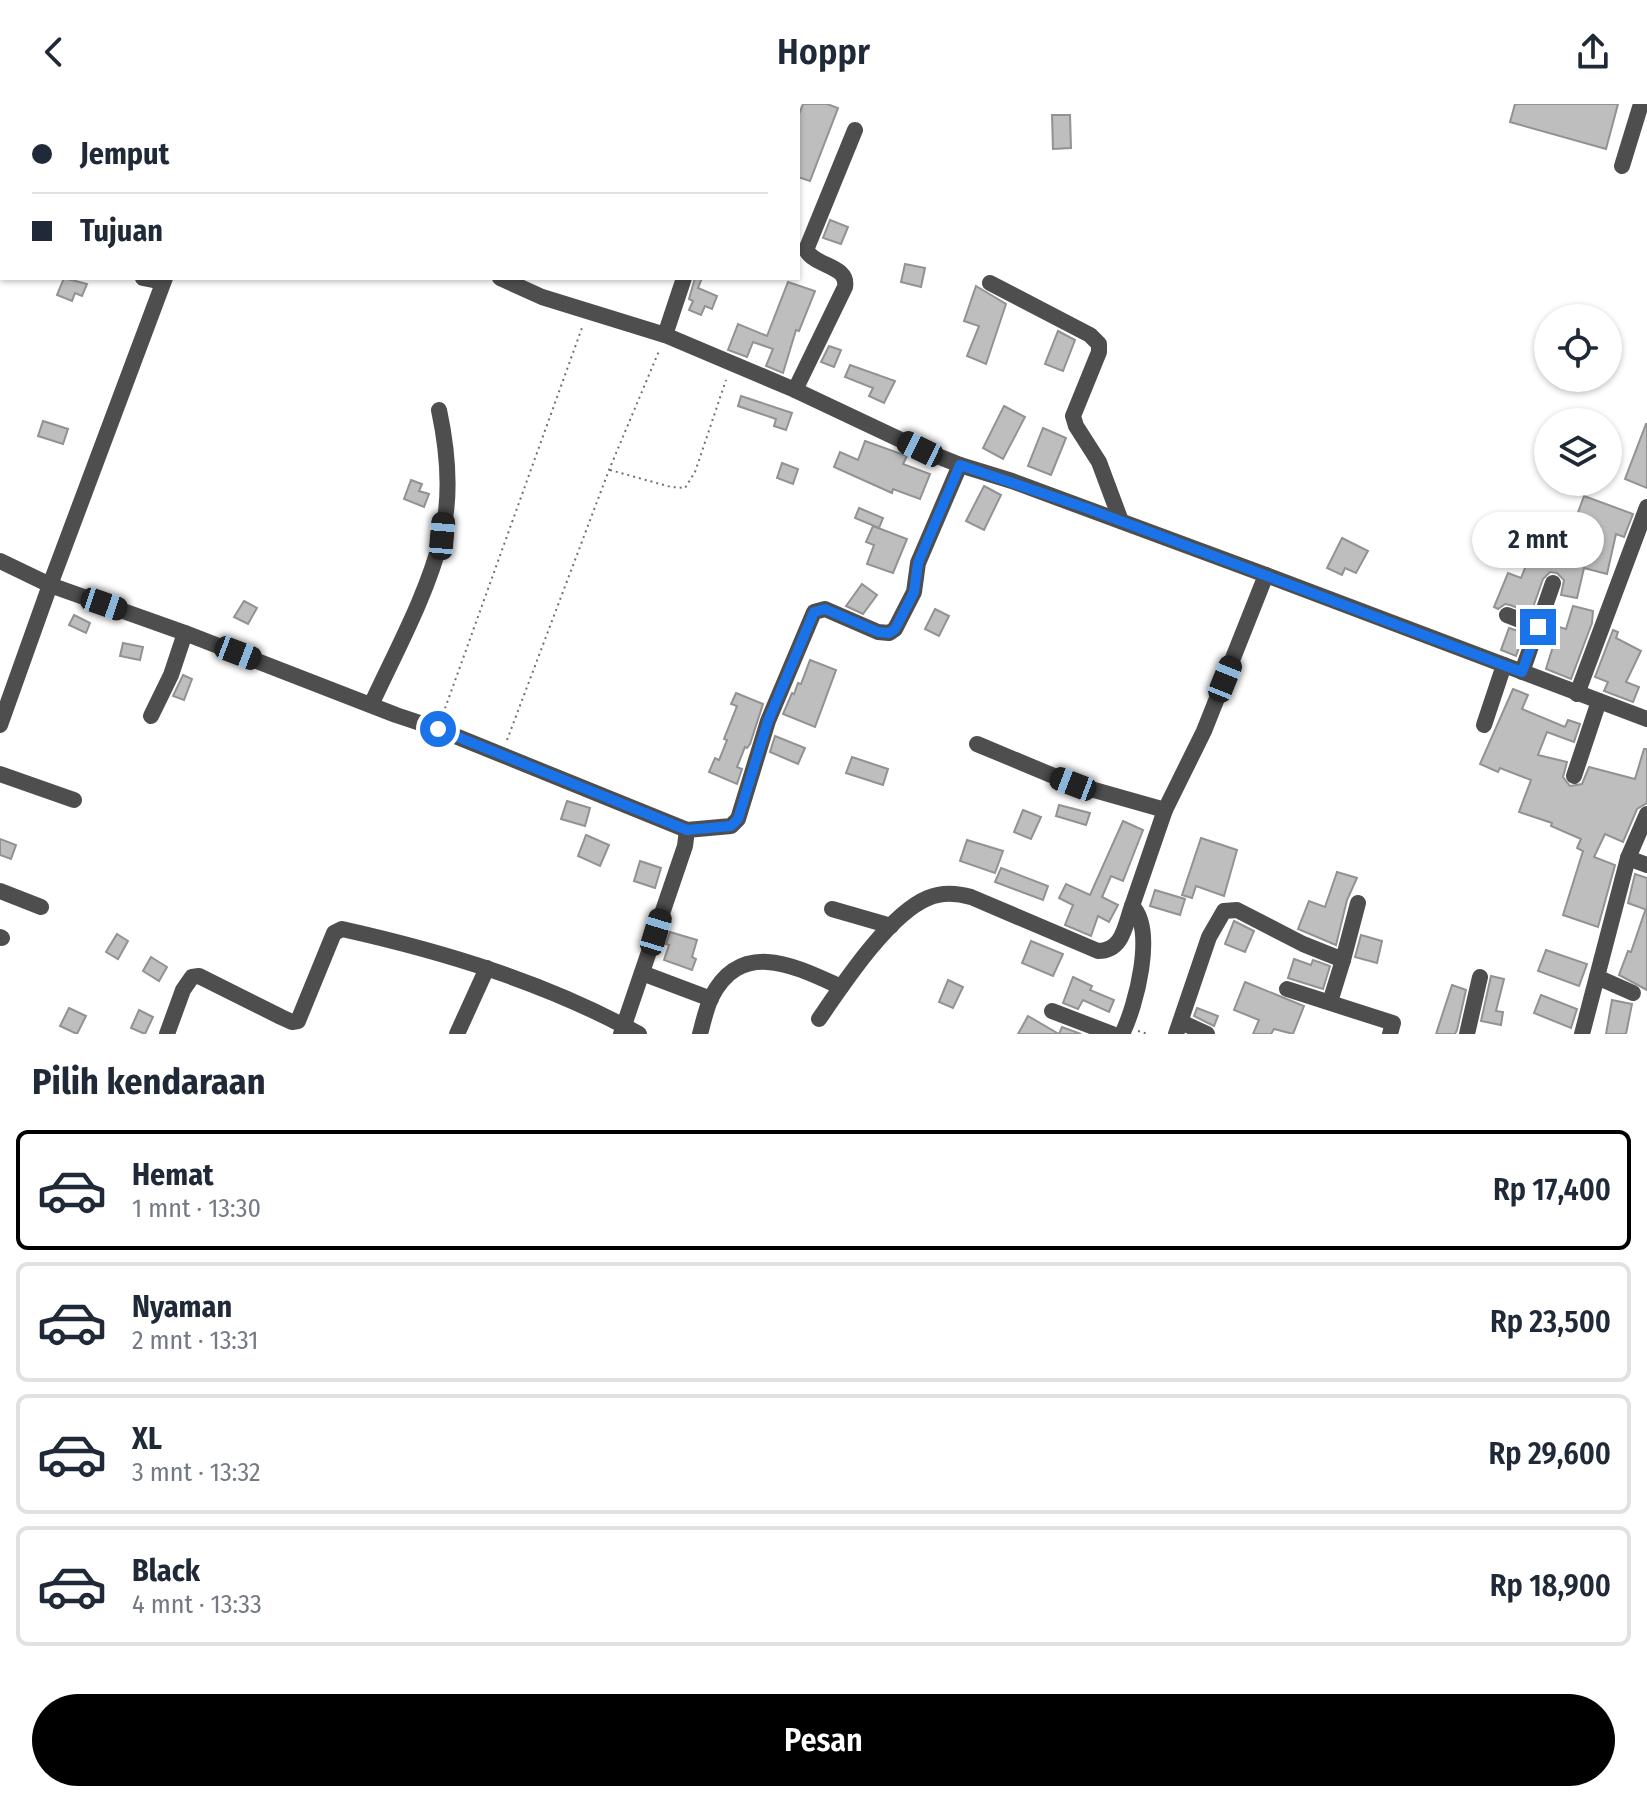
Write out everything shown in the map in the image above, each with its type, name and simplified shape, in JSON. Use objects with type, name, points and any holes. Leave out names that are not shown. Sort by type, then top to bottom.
[{"type":"street","points":[[1622,166],[1641,104]]},
{"type":"street","points":[[795,390],[845,287],[843,273],[810,258],[806,250],[855,130]]},
{"type":"street","points":[[0,725],[7,677],[50,585],[164,280]]},
{"type":"street","points":[[504,280],[587,313],[665,335],[960,465],[1121,521],[1647,719]]},
{"type":"street","points":[[665,335],[683,280]]},
{"type":"street","points":[[990,283],[1090,335],[1099,344],[1099,352],[1073,416],[1099,462],[1121,521]]},
{"type":"street","points":[[371,705],[433,566],[442,536],[448,475],[447,450],[439,410]]},
{"type":"street","points":[[0,561],[50,585],[438,729],[687,830],[731,826],[738,819],[768,721],[814,612],[825,609],[878,632],[889,633],[895,629],[914,592],[918,563],[960,465]]},
{"type":"street","points":[[1577,694],[1647,507]]},
{"type":"street","points":[[819,1019],[891,926],[911,907],[931,896],[954,893],[971,897],[1098,951],[1108,951],[1119,944],[1165,810],[1204,731],[1266,575]]},
{"type":"street","points":[[1522,672],[1553,583]]},
{"type":"street","points":[[1507,615],[1538,627]]},
{"type":"street","points":[[151,716],[171,675],[185,633]]},
{"type":"street","points":[[1484,725],[1504,665]]},
{"type":"street","points":[[1574,776],[1599,701]]},
{"type":"street","points":[[977,744],[1073,784],[1165,810]]},
{"type":"street","points":[[0,774],[74,800]]},
{"type":"street","points":[[1582,1034],[1628,858],[1647,814]]},
{"type":"street","points":[[167,1034],[183,990],[192,977],[199,976],[292,1022],[298,1021],[334,933],[342,929],[487,968],[570,999],[628,1031],[642,973],[685,846],[687,830]]},
{"type":"street","points":[[1628,858],[1647,865]]},
{"type":"street","points":[[0,891],[41,907]]},
{"type":"street","points":[[1330,1002],[1358,903]]},
{"type":"street","points":[[1122,1034],[1132,1013],[1142,956],[1142,922],[1132,906]]},
{"type":"street","points":[[832,909],[891,926]]},
{"type":"street","points":[[1207,1034],[1178,1028],[1209,937],[1224,911],[1237,910],[1303,944],[1343,960]]},
{"type":"street","points":[[700,1034],[711,999],[733,970],[749,963],[764,961],[794,967],[841,987]]},
{"type":"street","points":[[457,1034],[487,968]]},
{"type":"street","points":[[642,973],[711,999]]},
{"type":"street","points":[[1467,1034],[1480,977]]},
{"type":"street","points":[[1597,977],[1633,993]]},
{"type":"street","points":[[1287,989],[1393,1023],[1390,1034]]},
{"type":"street","points":[[1052,1011],[1112,1034]]},
{"type":"path","points":[[438,729],[587,313]]},
{"type":"path","points":[[502,754],[609,470],[665,335]]},
{"type":"path","points":[[609,470],[678,488],[689,485],[731,363]]},
{"type":"building","points":[[803,104],[827,104],[838,108],[810,181],[800,178],[800,112]]},
{"type":"building","points":[[1515,104],[1618,104],[1606,149],[1510,122]]},
{"type":"building","points":[[1052,115],[1070,115],[1071,148],[1053,149]]},
{"type":"building","points":[[830,220],[848,227],[841,244],[823,238]]},
{"type":"building","points":[[905,264],[925,268],[921,287],[901,282]]},
{"type":"building","points":[[63,280],[87,284],[82,296],[75,293],[72,301],[57,295]]},
{"type":"building","points":[[694,280],[701,280],[698,288],[717,296],[712,309],[705,306],[701,315],[689,310],[693,301],[689,299]]},
{"type":"building","points":[[788,282],[815,291],[799,331],[796,330],[783,373],[766,366],[773,349],[753,342],[747,357],[728,350],[738,324],[767,336]]},
{"type":"building","points":[[976,286],[1006,304],[986,364],[967,356],[979,326],[964,321]]},
{"type":"building","points":[[1058,331],[1075,340],[1063,371],[1045,364]]},
{"type":"building","points":[[829,346],[841,350],[834,367],[821,362]]},
{"type":"building","points":[[850,365],[895,381],[884,403],[869,396],[873,388],[845,377]]},
{"type":"building","points":[[741,396],[792,413],[786,430],[774,426],[776,419],[738,406]]},
{"type":"building","points":[[1004,406],[1025,417],[1003,459],[983,448]]},
{"type":"building","points":[[43,421],[68,429],[63,444],[38,436]]},
{"type":"building","points":[[1647,424],[1647,488],[1625,479]]},
{"type":"building","points":[[1043,428],[1066,438],[1051,475],[1028,466]]},
{"type":"building","points":[[865,441],[907,456],[903,464],[930,474],[920,499],[893,489],[892,493],[834,467],[840,452],[858,460]]},
{"type":"building","points":[[782,463],[798,469],[793,484],[777,478]]},
{"type":"building","points":[[411,480],[422,484],[419,491],[429,494],[424,507],[404,499]]},
{"type":"building","points":[[984,486],[1001,495],[984,530],[966,521]]},
{"type":"building","points":[[1584,496],[1633,514],[1624,537],[1616,534],[1607,574],[1584,568],[1577,598],[1561,595],[1564,580],[1557,573],[1550,572],[1543,579],[1531,613],[1505,604],[1498,609],[1494,607],[1508,573],[1521,578],[1533,548],[1559,558],[1566,540],[1579,545],[1585,522],[1576,518]]},
{"type":"building","points":[[859,508],[883,518],[879,528],[855,518]]},
{"type":"building","points":[[873,526],[907,539],[893,573],[867,564],[874,545],[866,542]]},
{"type":"building","points":[[1342,538],[1368,551],[1356,573],[1345,568],[1342,575],[1327,568]]},
{"type":"building","points":[[862,584],[877,595],[863,614],[846,606]]},
{"type":"building","points":[[244,601],[257,608],[248,624],[234,617]]},
{"type":"building","points":[[1573,606],[1593,611],[1592,623],[1571,679],[1546,669],[1559,627],[1566,629]]},
{"type":"building","points":[[935,609],[949,616],[939,636],[925,629]]},
{"type":"building","points":[[74,615],[90,623],[86,633],[69,625]]},
{"type":"building","points":[[1509,628],[1524,633],[1516,656],[1501,650]]},
{"type":"building","points":[[1613,630],[1618,632],[1616,638],[1641,651],[1626,682],[1639,687],[1633,702],[1604,691],[1608,682],[1595,677]]},
{"type":"building","points":[[123,643],[143,647],[140,660],[120,656]]},
{"type":"building","points":[[810,660],[836,670],[815,727],[783,714],[798,683],[801,684]]},
{"type":"building","points":[[183,675],[192,679],[184,700],[173,696]]},
{"type":"building","points":[[1513,689],[1528,695],[1522,709],[1565,727],[1568,720],[1580,724],[1574,742],[1547,732],[1538,755],[1567,762],[1563,777],[1570,786],[1582,784],[1589,767],[1635,779],[1644,749],[1647,749],[1647,803],[1637,809],[1623,842],[1605,834],[1594,857],[1615,865],[1598,927],[1563,915],[1583,851],[1577,848],[1581,839],[1551,826],[1552,823],[1519,812],[1531,780],[1480,764]]},
{"type":"building","points":[[736,693],[763,704],[750,744],[745,747],[737,767],[742,769],[737,784],[709,772],[715,758],[719,760],[727,740],[724,739],[737,706],[731,704]]},
{"type":"building","points":[[775,736],[805,748],[798,764],[770,752]]},
{"type":"building","points":[[852,757],[888,769],[883,785],[846,773]]},
{"type":"building","points":[[567,801],[590,808],[585,826],[561,819]]},
{"type":"building","points":[[1059,805],[1090,813],[1086,825],[1056,816]]},
{"type":"building","points":[[1023,810],[1041,817],[1031,839],[1014,832]]},
{"type":"building","points":[[1123,821],[1143,830],[1123,881],[1111,876],[1102,897],[1118,905],[1109,922],[1098,916],[1091,936],[1065,925],[1073,905],[1059,898],[1066,884],[1090,895]]},
{"type":"building","points":[[586,835],[609,845],[600,866],[578,856]]},
{"type":"building","points":[[1201,838],[1237,850],[1224,896],[1196,886],[1192,898],[1182,895]]},
{"type":"building","points":[[0,839],[16,845],[11,859],[0,855]]},
{"type":"building","points":[[967,840],[1003,851],[995,873],[960,861]]},
{"type":"building","points":[[640,861],[661,868],[655,888],[634,881]]},
{"type":"building","points":[[1001,868],[1048,886],[1043,900],[995,882]]},
{"type":"building","points":[[1337,872],[1357,878],[1347,900],[1336,945],[1298,929],[1309,901],[1325,907]]},
{"type":"building","points":[[1635,874],[1647,878],[1647,910],[1628,903]]},
{"type":"building","points":[[1155,890],[1185,899],[1180,915],[1150,906]]},
{"type":"building","points":[[1645,911],[1647,990],[1619,975],[1628,951],[1631,952]]},
{"type":"building","points":[[1234,921],[1254,931],[1245,952],[1225,944]]},
{"type":"building","points":[[670,932],[697,940],[692,970],[664,960]]},
{"type":"building","points":[[117,934],[128,941],[118,959],[106,952]]},
{"type":"building","points":[[1361,935],[1382,941],[1377,963],[1355,957]]},
{"type":"building","points":[[1031,941],[1063,954],[1053,976],[1022,963]]},
{"type":"building","points":[[1546,950],[1587,964],[1579,986],[1538,971]]},
{"type":"building","points":[[151,957],[167,967],[159,981],[143,971]]},
{"type":"building","points":[[1294,959],[1311,965],[1313,960],[1330,966],[1323,989],[1288,978]]},
{"type":"building","points":[[1491,976],[1504,979],[1496,1011],[1503,1012],[1501,1025],[1481,1021]]},
{"type":"building","points":[[1073,977],[1092,986],[1090,990],[1114,1000],[1109,1012],[1083,1000],[1078,1009],[1063,1003]]},
{"type":"building","points":[[948,980],[963,987],[953,1008],[939,1002]]},
{"type":"building","points":[[1245,982],[1304,1006],[1293,1034],[1274,1029],[1271,1034],[1253,1034],[1259,1020],[1234,1010]]},
{"type":"building","points":[[1452,985],[1466,990],[1457,1030],[1455,1034],[1436,1034]]},
{"type":"building","points":[[1541,995],[1577,1009],[1571,1028],[1534,1013]]},
{"type":"building","points":[[1612,1000],[1632,1004],[1626,1034],[1606,1034]]},
{"type":"building","points":[[69,1008],[86,1016],[77,1034],[60,1026]]},
{"type":"building","points":[[1197,1008],[1218,1016],[1214,1026],[1194,1016]]},
{"type":"building","points":[[139,1010],[153,1017],[145,1034],[131,1028]]},
{"type":"building","points":[[1028,1016],[1059,1034],[1018,1034]]},
{"type":"building","points":[[1062,1027],[1081,1034],[1059,1034]]},
{"type":"route","points":[[438,729],[687,830],[731,826],[738,819],[768,721],[814,612],[825,609],[878,632],[889,633],[895,629],[916,587],[918,563],[960,465],[1086,508],[1522,672],[1538,627]]}]
